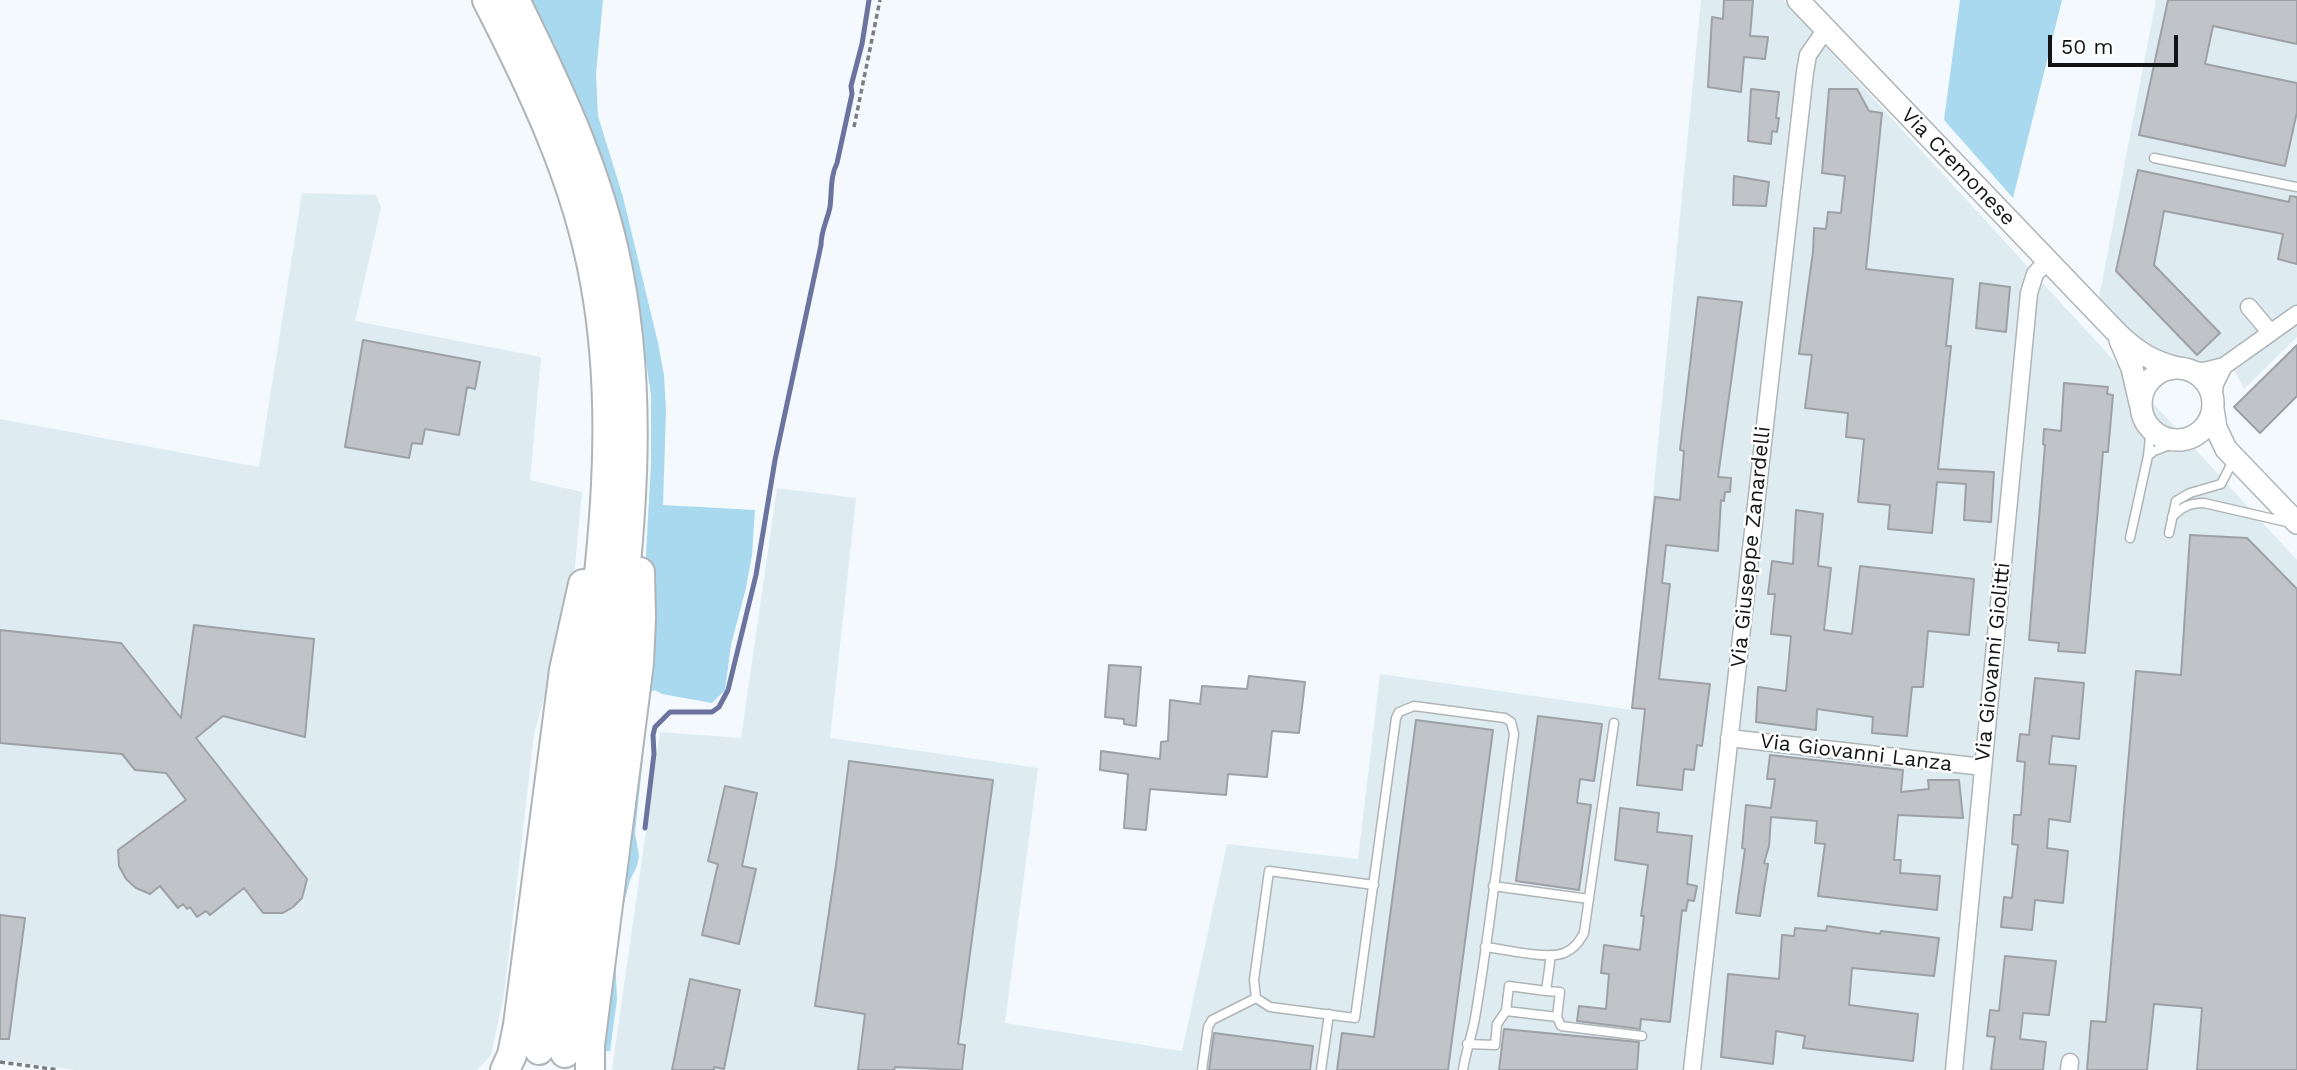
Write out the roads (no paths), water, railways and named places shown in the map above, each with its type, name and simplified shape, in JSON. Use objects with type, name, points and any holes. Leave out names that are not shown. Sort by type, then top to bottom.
[{"type":"highway","points":[[487,0],[525,76],[559,154],[582,225],[598,299],[608,392],[604,519],[552,1051],[616,657],[631,511],[634,417],[629,337]]},
{"type":"highway","points":[[514,0],[567,109],[591,170],[614,251],[644,414],[640,648],[590,1045],[590,1070]]},
{"type":"highway","points":[[505,1070],[514,1047],[518,1025],[564,670],[590,552],[594,519],[599,440],[598,299]]},
{"type":"main road","name":"Via Cremonese","points":[[1798,0],[2119,335]]},
{"type":"main road","points":[[2119,335],[2139,354],[2163,365],[2201,376],[2208,386],[2213,403],[2216,428],[2230,454],[2297,523]]},
{"type":"main road","points":[[2119,335],[2132,368],[2148,427],[2168,440],[2205,443],[2230,454]]},
{"type":"main road","points":[[2140,405],[2147,382],[2166,369],[2184,369]]},
{"type":"main road","points":[[2180,440],[2192,437],[2202,430],[2209,421],[2213,403]]},
{"type":"street","name":"Via Giuseppe Zanardelli","points":[[1692,1070],[1805,72],[1808,55],[1826,29]]},
{"type":"street","name":"Via Giovanni Giolitti","points":[[1954,1070],[2029,293],[2035,274],[2048,260]]},
{"type":"street","points":[[2249,307],[2270,332]]},
{"type":"street","points":[[2184,369],[2204,371],[2224,366],[2297,314]]},
{"type":"street","points":[[2213,403],[2215,384],[2224,366]]},
{"type":"street","name":"Via Giovanni Lanza","points":[[1729,738],[1983,767]]},
{"type":"lane","points":[[2154,158],[2297,187]]},
{"type":"lane","points":[[2130,538],[2148,456],[2148,427]]},
{"type":"lane","points":[[2148,456],[2180,440]]},
{"type":"lane","points":[[2169,533],[2176,501],[2190,493],[2221,484],[2230,454]]},
{"type":"lane","points":[[2172,517],[2192,503],[2204,503],[2297,523]]},
{"type":"lane","points":[[1256,998],[1270,1007],[1355,1018],[1396,718],[1399,712],[1415,706],[1505,719],[1514,727],[1474,1021],[1466,1044],[1463,1070]]},
{"type":"lane","points":[[1485,947],[1551,955],[1563,953],[1576,945],[1584,933],[1614,723]]},
{"type":"lane","points":[[1256,998],[1254,979],[1269,872],[1374,885]]},
{"type":"lane","points":[[1493,886],[1589,899]]},
{"type":"lane","points":[[1546,991],[1551,955]]},
{"type":"lane","points":[[1466,1044],[1495,1045],[1497,1024],[1506,1011],[1509,986],[1560,992],[1557,1017],[1561,1026],[1642,1036]]},
{"type":"lane","points":[[1202,1070],[1208,1027],[1212,1020],[1256,998]]},
{"type":"lane","points":[[1506,1011],[1557,1017]]},
{"type":"lane","points":[[1321,1070],[1329,1014]]},
{"type":"waterway","points":[[645,828],[655,727],[670,712],[712,712],[719,707],[728,690],[756,575],[775,460],[830,207],[833,174],[852,94],[851,86],[862,44],[869,0]]}]
